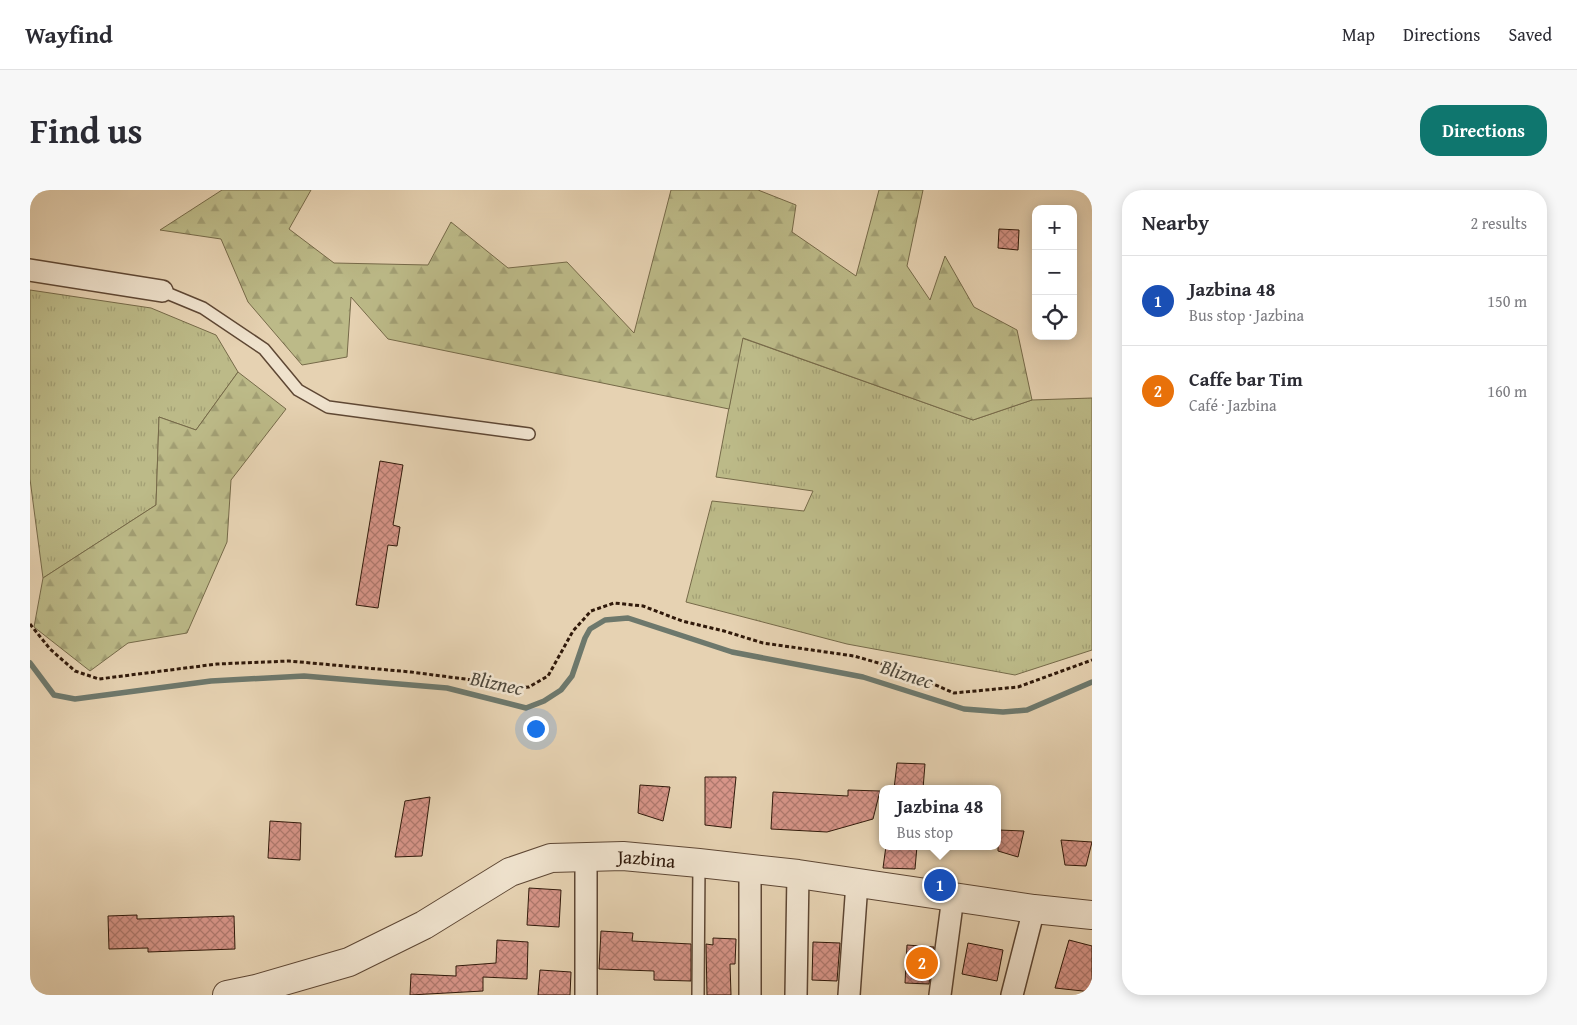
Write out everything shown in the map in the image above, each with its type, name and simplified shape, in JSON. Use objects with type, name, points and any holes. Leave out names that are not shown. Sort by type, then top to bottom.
[{"type":"street","points":[[30,270],[162,290]]},
{"type":"street","name":"Jazbina","points":[[227,995],[256,989],[349,962],[424,925],[510,872],[551,858],[623,856],[750,868],[1092,916]]},
{"type":"street","points":[[586,858],[586,995]]},
{"type":"street","points":[[750,868],[750,995]]},
{"type":"street","points":[[796,995],[798,874]]},
{"type":"street","points":[[849,995],[857,883]]},
{"type":"street","points":[[940,995],[953,896]]},
{"type":"street","points":[[1012,995],[1034,909]]},
{"type":"lane","points":[[162,290],[203,308],[264,349],[298,390],[328,408],[529,434]]},
{"type":"lane","points":[[698,995],[699,863]]},
{"type":"path","points":[[30,624],[50,649],[75,671],[99,680],[217,664],[289,661],[411,672],[480,681],[507,688],[530,687],[548,676],[573,631],[591,611],[614,603],[643,606],[682,622],[724,631],[762,643],[854,656],[896,668],[954,693],[1018,686],[1092,660]]},
{"type":"green space","points":[[222,190],[311,190],[289,229],[334,263],[428,265],[451,222],[508,268],[567,262],[634,333],[671,190],[758,190],[796,205],[792,232],[856,276],[879,190],[923,190],[907,266],[930,300],[945,256],[974,307],[1017,330],[1032,400],[973,420],[743,338],[729,409],[388,339],[351,297],[347,357],[302,365],[248,302],[221,239],[160,230]]},
{"type":"green space","points":[[30,290],[151,308],[216,335],[238,372],[196,430],[159,417],[156,505],[43,578],[30,479]]},
{"type":"green space","points":[[742,338],[973,420],[1032,400],[1092,398],[1092,650],[1015,675],[847,644],[686,602],[712,501],[804,511],[813,491],[716,477]]},
{"type":"green space","points":[[238,372],[286,409],[231,480],[227,542],[187,633],[128,643],[90,671],[34,627],[43,578],[156,505],[159,417],[196,430]]},
{"type":"building","points":[[999,229],[1019,230],[1018,250],[998,248]]},
{"type":"building","points":[[380,461],[403,465],[393,525],[400,527],[397,546],[388,545],[378,608],[356,605]]},
{"type":"building","points":[[897,763],[925,764],[923,785],[894,785]]},
{"type":"building","points":[[705,777],[736,777],[731,828],[705,825]]},
{"type":"building","points":[[640,785],[670,787],[663,821],[638,813]]},
{"type":"building","points":[[848,790],[879,791],[873,819],[827,832],[771,829],[773,792],[848,796]]},
{"type":"building","points":[[430,797],[422,856],[395,857],[405,801]]},
{"type":"building","points":[[270,821],[301,823],[300,860],[268,858]]},
{"type":"building","points":[[1001,830],[1024,831],[1018,857],[998,851],[1001,850]]},
{"type":"building","points":[[1061,840],[1092,842],[1086,866],[1065,865]]},
{"type":"building","points":[[885,850],[917,850],[915,869],[883,868]]},
{"type":"building","points":[[529,888],[561,890],[559,927],[527,925]]},
{"type":"building","points":[[137,915],[137,919],[234,916],[235,949],[148,952],[148,948],[109,949],[108,916]]},
{"type":"building","points":[[601,931],[633,933],[632,941],[691,944],[691,981],[654,980],[654,971],[599,969]]},
{"type":"building","points":[[713,938],[736,939],[735,964],[730,964],[731,995],[707,995],[706,944],[713,945]]},
{"type":"building","points":[[497,940],[528,942],[527,979],[483,977],[483,991],[410,995],[411,974],[456,976],[456,966],[496,963]]},
{"type":"building","points":[[1069,940],[1092,946],[1092,992],[1055,988]]},
{"type":"building","points":[[813,942],[840,943],[837,981],[812,980]]},
{"type":"building","points":[[968,943],[1003,950],[997,981],[962,974]]},
{"type":"building","points":[[907,945],[934,947],[929,984],[905,983]]},
{"type":"building","points":[[540,970],[571,972],[570,995],[538,995]]},
{"type":"waterway","name":"Bliznec","points":[[30,663],[54,695],[75,699],[211,681],[304,676],[447,688],[526,708],[544,701],[561,690],[572,676],[590,629],[605,620],[628,618],[732,652],[863,677],[964,709],[1003,712],[1027,710],[1092,682]]},
{"type":"place","name":"Jazbina 48","points":[[940,885]]},
{"type":"place","name":"Caffe bar Tim","points":[[922,963]]}]
